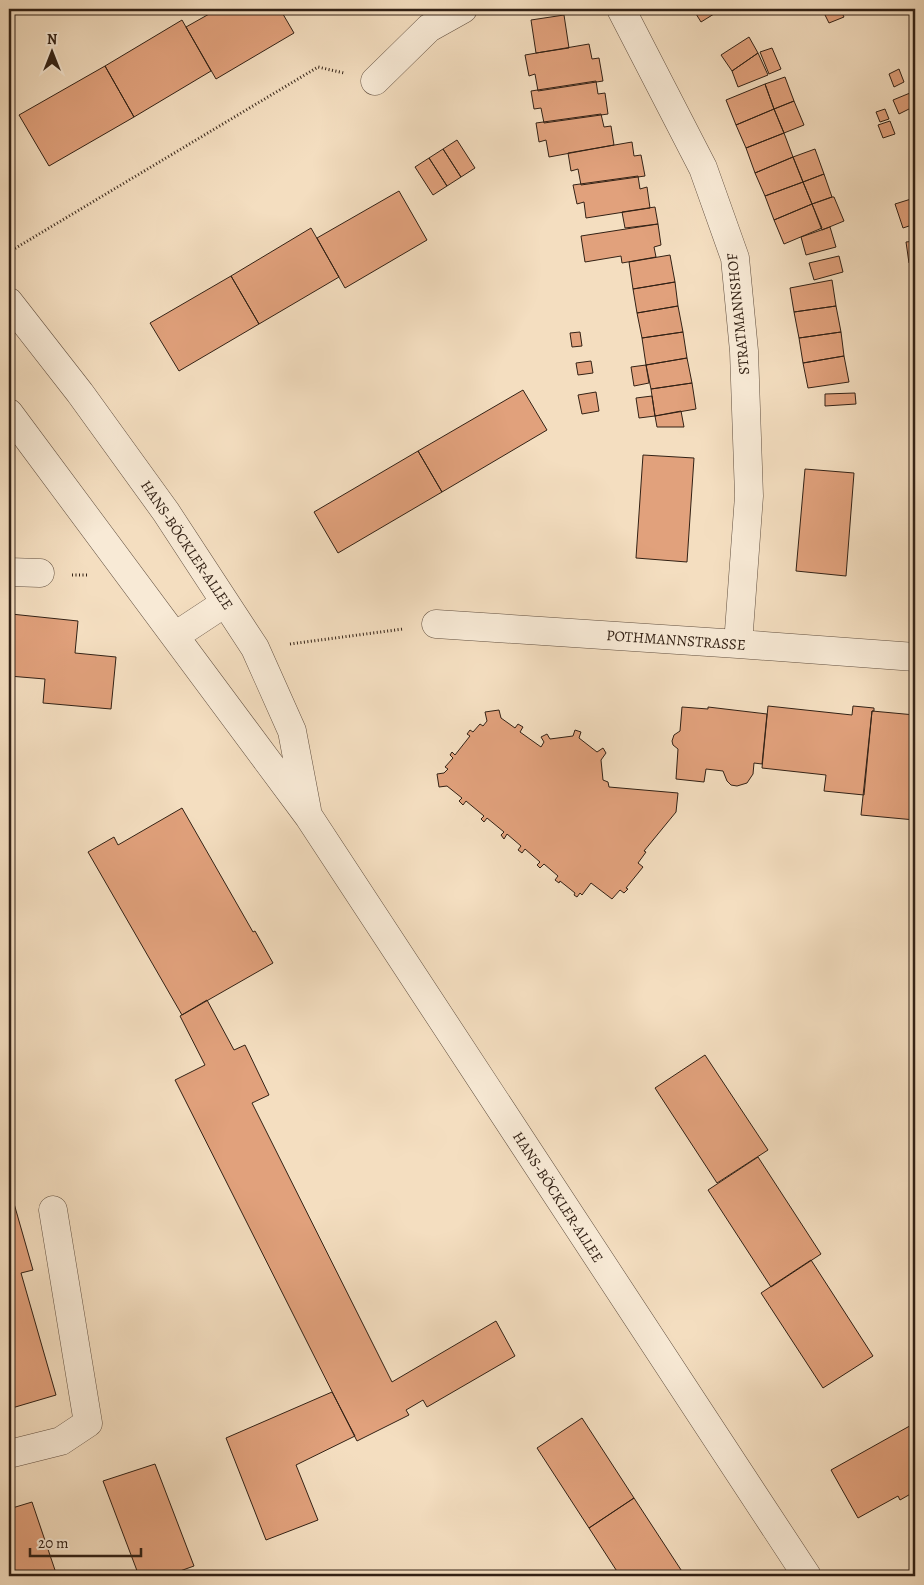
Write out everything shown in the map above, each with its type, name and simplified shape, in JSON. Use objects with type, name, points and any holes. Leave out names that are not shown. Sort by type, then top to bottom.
[{"type":"street","points":[[374,81],[429,28],[463,9]]},
{"type":"street","name":"STRATMANNSHOF","points":[[621,9],[703,168],[735,258],[744,351],[749,496],[738,644]]},
{"type":"street","name":"HANS-BÖCKLER-ALLEE","points":[[9,302],[80,393],[166,512],[255,648],[292,731],[309,817]]},
{"type":"street","name":"HANS-BÖCKLER-ALLEE","points":[[9,413],[309,817],[807,1576]]},
{"type":"street","points":[[9,572],[40,573]]},
{"type":"street","points":[[175,636],[225,602]]},
{"type":"street","name":"POTHMANNSTRASSE","points":[[436,624],[915,658]]},
{"type":"street","points":[[9,1454],[60,1441],[88,1423],[53,1210]]},
{"type":"path","points":[[9,252],[318,67],[374,81]]},
{"type":"path","points":[[255,648],[436,624]]},
{"type":"building","points":[[218,9],[280,9],[294,33],[216,79],[186,27]]},
{"type":"building","points":[[693,9],[722,9],[701,22]]},
{"type":"building","points":[[840,9],[844,17],[829,23],[823,11]]},
{"type":"building","points":[[564,15],[569,48],[536,53],[531,20]]},
{"type":"building","points":[[182,20],[211,71],[134,117],[105,66]]},
{"type":"building","points":[[749,37],[758,53],[732,71],[721,55]]},
{"type":"building","points":[[589,44],[592,59],[599,58],[603,81],[538,91],[535,74],[529,76],[525,55]]},
{"type":"building","points":[[772,48],[781,69],[769,74],[760,52]]},
{"type":"building","points":[[758,53],[768,75],[738,87],[732,71]]},
{"type":"building","points":[[105,66],[134,117],[49,166],[19,115]]},
{"type":"building","points":[[899,69],[904,82],[894,87],[889,74]]},
{"type":"building","points":[[785,77],[794,101],[774,109],[765,84]]},
{"type":"building","points":[[596,81],[598,94],[605,93],[608,114],[544,123],[541,108],[534,109],[531,91]]},
{"type":"building","points":[[765,84],[774,109],[736,125],[726,100]]},
{"type":"building","points":[[910,93],[915,106],[899,114],[893,100]]},
{"type":"building","points":[[794,101],[804,125],[784,133],[774,109]]},
{"type":"building","points":[[774,109],[784,133],[746,148],[736,125]]},
{"type":"building","points":[[885,109],[889,119],[880,122],[876,112]]},
{"type":"building","points":[[601,114],[604,127],[611,126],[614,145],[549,157],[546,140],[539,142],[536,123]]},
{"type":"building","points":[[890,121],[895,134],[883,138],[878,125]]},
{"type":"building","points":[[784,133],[793,157],[755,173],[746,148]]},
{"type":"building","points":[[457,140],[475,168],[461,177],[443,149]]},
{"type":"building","points":[[632,142],[634,156],[641,155],[645,176],[581,185],[578,169],[571,171],[568,153]]},
{"type":"building","points":[[443,149],[461,177],[447,186],[429,158]]},
{"type":"building","points":[[815,149],[824,174],[803,182],[793,157]]},
{"type":"building","points":[[793,157],[803,182],[765,196],[755,173]]},
{"type":"building","points":[[429,158],[447,186],[433,195],[415,167]]},
{"type":"building","points":[[824,174],[832,197],[812,204],[803,182]]},
{"type":"building","points":[[638,176],[640,189],[647,187],[650,208],[586,218],[584,202],[577,204],[573,185]]},
{"type":"building","points":[[803,182],[812,204],[774,220],[765,196]]},
{"type":"building","points":[[399,191],[427,240],[345,288],[317,238]]},
{"type":"building","points":[[834,197],[844,221],[822,230],[812,204]]},
{"type":"building","points":[[911,199],[915,211],[915,224],[903,228],[895,204]]},
{"type":"building","points":[[812,204],[822,228],[784,244],[774,220]]},
{"type":"building","points":[[655,207],[658,224],[625,228],[622,212]]},
{"type":"building","points":[[658,224],[661,245],[654,247],[656,257],[622,263],[621,256],[585,262],[581,236]]},
{"type":"building","points":[[830,227],[836,247],[806,255],[801,237]]},
{"type":"building","points":[[311,228],[339,277],[259,324],[231,276]]},
{"type":"building","points":[[915,241],[915,263],[909,263],[906,242]]},
{"type":"building","points":[[670,255],[675,282],[633,289],[629,262]]},
{"type":"building","points":[[839,256],[843,272],[814,280],[809,263]]},
{"type":"building","points":[[231,276],[259,324],[179,371],[150,323]]},
{"type":"building","points":[[832,280],[836,306],[794,312],[790,288]]},
{"type":"building","points":[[675,282],[678,306],[637,313],[633,289]]},
{"type":"building","points":[[678,306],[683,332],[642,338],[637,313]]},
{"type":"building","points":[[836,306],[841,332],[799,338],[794,312]]},
{"type":"building","points":[[580,332],[582,346],[572,347],[570,333]]},
{"type":"building","points":[[683,332],[687,358],[646,365],[642,338]]},
{"type":"building","points":[[841,332],[844,356],[803,363],[799,338]]},
{"type":"building","points":[[844,356],[849,382],[808,388],[803,363]]},
{"type":"building","points":[[687,358],[692,383],[651,389],[646,365]]},
{"type":"building","points":[[591,361],[593,373],[578,375],[576,363]]},
{"type":"building","points":[[646,365],[649,383],[634,386],[631,367]]},
{"type":"building","points":[[692,383],[696,409],[655,416],[651,389]]},
{"type":"building","points":[[523,390],[547,430],[442,492],[418,451]]},
{"type":"building","points":[[596,392],[599,411],[582,414],[578,395]]},
{"type":"building","points":[[855,393],[856,404],[825,406],[825,394]]},
{"type":"building","points":[[652,396],[655,416],[639,418],[636,398]]},
{"type":"building","points":[[681,411],[684,427],[657,427],[655,416]]},
{"type":"building","points":[[418,451],[442,492],[338,553],[314,512]]},
{"type":"building","points":[[643,455],[694,458],[687,562],[636,558]]},
{"type":"building","points":[[805,469],[854,473],[846,576],[796,571]]},
{"type":"building","points":[[11,614],[78,621],[75,653],[116,657],[111,709],[43,703],[45,679],[9,676]]},
{"type":"building","points":[[768,706],[852,715],[853,706],[874,708],[874,711],[872,711],[864,795],[824,791],[826,775],[762,768]]},
{"type":"building","points":[[682,707],[708,709],[708,707],[767,714],[762,764],[754,763],[753,774],[747,783],[737,786],[731,785],[723,771],[706,769],[704,782],[676,779],[678,749],[673,745],[672,741],[674,735],[680,731]]},
{"type":"building","points":[[499,710],[501,718],[515,728],[518,724],[523,727],[520,732],[541,747],[544,742],[541,737],[547,734],[550,739],[573,736],[575,730],[581,732],[579,738],[597,752],[603,748],[606,753],[601,760],[603,780],[608,782],[609,787],[678,793],[676,812],[644,851],[646,852],[638,863],[643,867],[624,893],[620,890],[612,899],[591,883],[582,895],[580,893],[577,897],[574,895],[575,893],[560,881],[559,883],[555,880],[558,876],[544,864],[540,868],[537,865],[540,862],[525,849],[522,853],[518,850],[521,846],[507,834],[504,839],[501,835],[504,832],[487,818],[484,822],[481,819],[484,816],[466,801],[463,805],[459,801],[462,798],[447,786],[439,787],[437,774],[444,773],[448,769],[445,767],[453,758],[450,755],[452,752],[455,755],[470,736],[467,734],[470,730],[473,732],[480,724],[483,726],[487,721],[485,712]]},
{"type":"building","points":[[872,711],[915,715],[915,820],[861,815]]},
{"type":"building","points":[[182,808],[253,932],[255,931],[273,963],[182,1015],[88,852],[114,837],[118,845]]},
{"type":"building","points":[[207,1000],[234,1050],[245,1045],[269,1095],[252,1103],[392,1382],[496,1321],[515,1356],[427,1407],[423,1400],[406,1410],[409,1415],[357,1441],[175,1080],[205,1065],[180,1016]]},
{"type":"building","points":[[705,1055],[768,1150],[717,1183],[655,1088]]},
{"type":"building","points":[[758,1157],[821,1254],[771,1287],[708,1190]]},
{"type":"building","points":[[9,1186],[33,1270],[21,1273],[56,1395],[12,1408],[9,1395]]},
{"type":"building","points":[[811,1260],[873,1356],[823,1388],[761,1293]]},
{"type":"building","points":[[332,1392],[355,1436],[296,1465],[318,1520],[266,1540],[226,1438]]},
{"type":"building","points":[[582,1418],[634,1498],[589,1528],[537,1448]]},
{"type":"building","points":[[915,1423],[915,1486],[912,1488],[914,1492],[900,1500],[898,1496],[858,1518],[831,1470]]},
{"type":"building","points":[[155,1464],[194,1566],[166,1576],[139,1576],[103,1481]]},
{"type":"building","points":[[634,1498],[685,1576],[620,1576],[589,1528]]},
{"type":"building","points":[[32,1502],[57,1576],[9,1576],[9,1509]]}]
